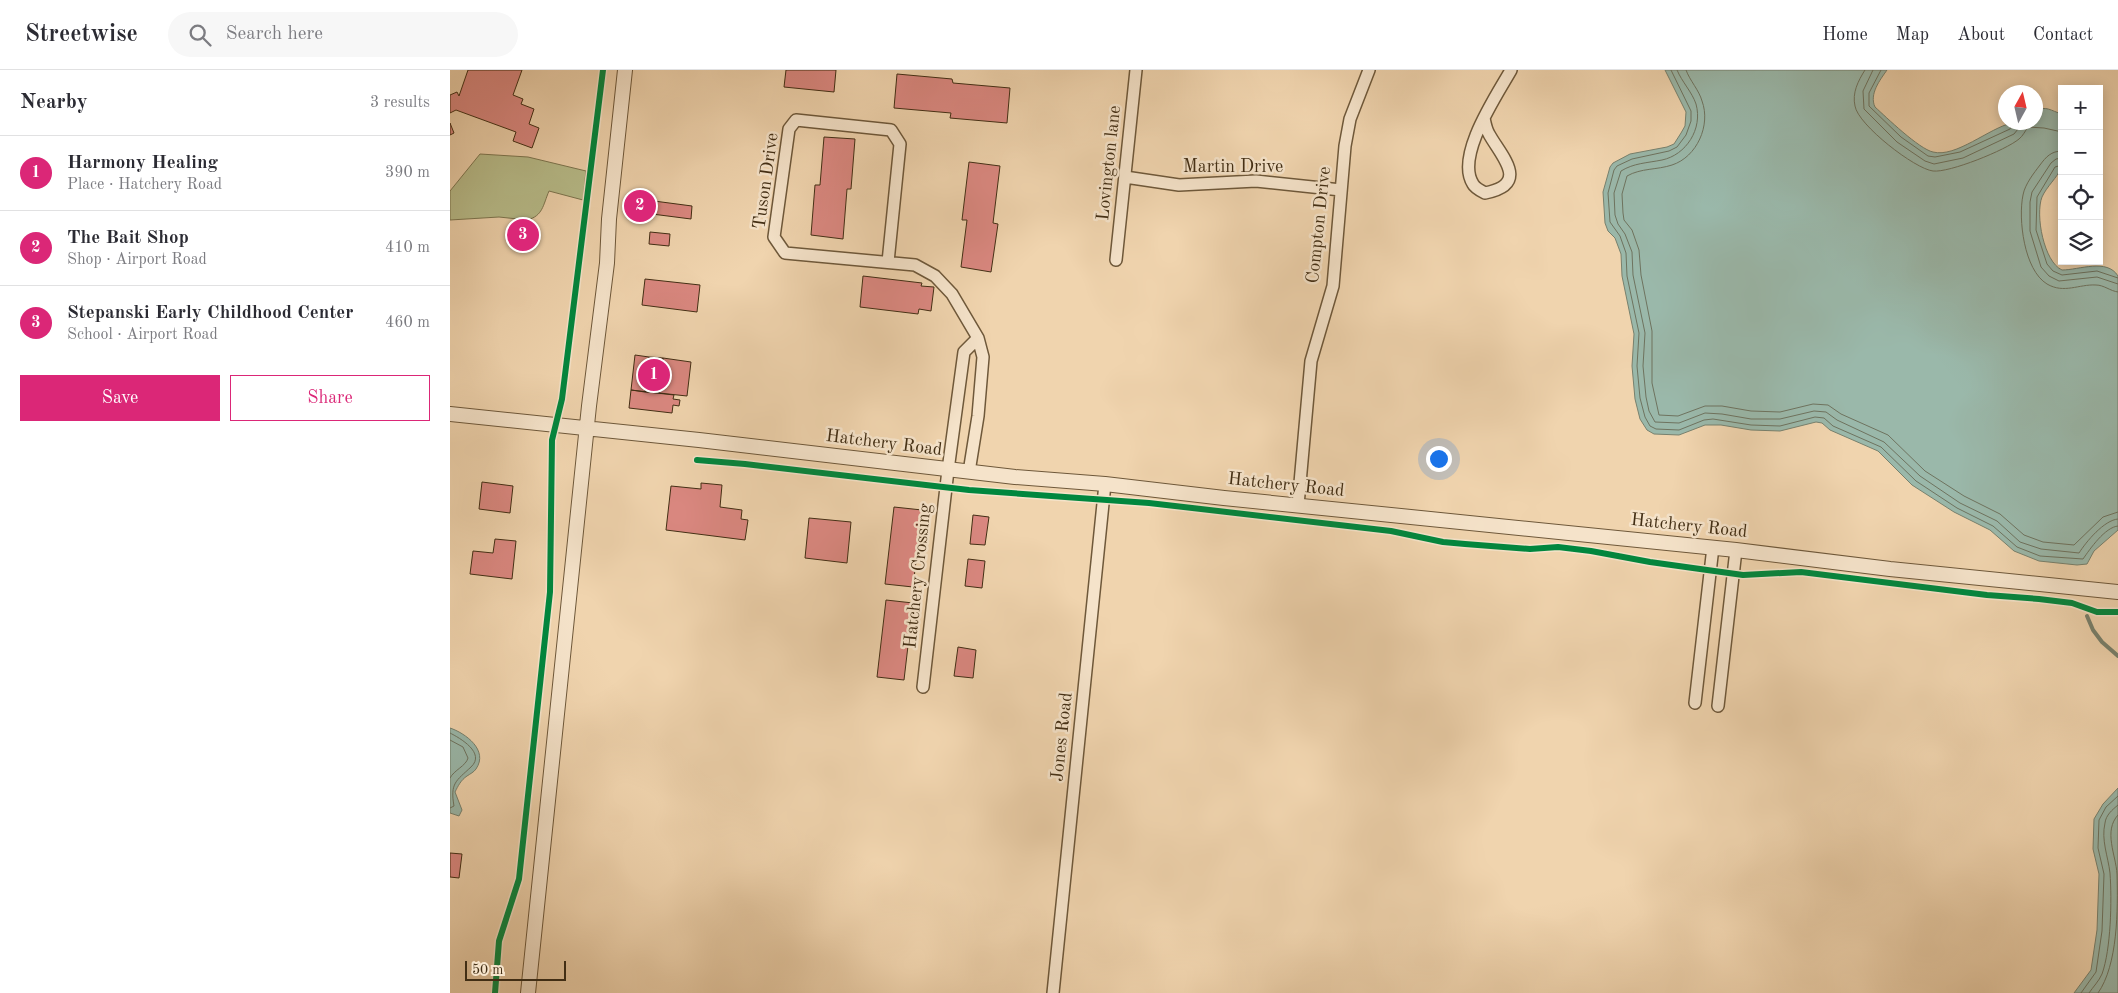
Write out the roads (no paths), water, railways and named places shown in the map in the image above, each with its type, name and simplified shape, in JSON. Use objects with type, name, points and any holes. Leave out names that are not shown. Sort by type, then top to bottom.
[{"type":"street","points":[[528,993],[586,429],[607,263],[609,219],[625,70]]},
{"type":"street","name":"Lovington lane","points":[[1116,260],[1136,70]]},
{"type":"street","name":"Compton Drive","points":[[1298,505],[1311,360],[1333,286],[1345,146],[1350,118],[1369,70]]},
{"type":"street","points":[[1484,118],[1487,132],[1505,156],[1509,167],[1508,182],[1499,190],[1485,193],[1473,186],[1469,173],[1468,158],[1484,118],[1511,70]]},
{"type":"street","name":"Tuson Drive","points":[[888,262],[900,144],[891,130],[796,120],[789,129],[774,237],[785,253],[915,265],[935,276],[952,294],[978,338],[983,358],[978,416],[970,472]]},
{"type":"street","name":"Martin Drive","points":[[1125,177],[1179,185],[1256,181],[1341,190]]},
{"type":"street","points":[[948,470],[964,352],[978,338]]},
{"type":"street","name":"Hatchery Road","points":[[450,414],[728,443],[948,470],[1105,484],[1713,547],[1890,569],[2118,592]]},
{"type":"street","name":"Hatchery Crossing","points":[[923,687],[948,470]]},
{"type":"street","name":"Jones Road","points":[[1052,993],[1105,484]]},
{"type":"street","points":[[1695,703],[1713,547]]},
{"type":"street","points":[[1718,706],[1736,550]]},
{"type":"water","points":[[1665,70],[1887,70],[1874,92],[1875,107],[1894,125],[1927,150],[1942,153],[1962,147],[1998,129],[2043,130],[2043,109],[2058,112],[2058,173],[2044,193],[2040,205],[2041,226],[2046,248],[2050,258],[2062,270],[2100,266],[2107,267],[2118,276],[2118,530],[2094,551],[2087,564],[2077,565],[2039,561],[2014,551],[1990,530],[1954,512],[1912,485],[1878,451],[1830,430],[1822,423],[1816,422],[1780,431],[1751,430],[1721,425],[1705,425],[1679,435],[1654,434],[1647,430],[1640,419],[1635,399],[1632,366],[1634,334],[1622,276],[1621,254],[1615,238],[1608,231],[1605,223],[1603,192],[1610,167],[1613,163],[1630,154],[1674,144],[1685,126],[1686,112]]},
{"type":"water","points":[[450,728],[474,743],[480,755],[476,769],[463,779],[455,792],[462,810],[459,816],[450,813]]},
{"type":"water","points":[[2118,788],[2118,993],[2074,993],[2091,970],[2097,930],[2099,874],[2093,849],[2094,819],[2103,804]]},
{"type":"waterway","points":[[2087,616],[2093,630],[2102,642],[2118,656]]},
{"type":"place","name":"The Bait Shop","points":[[640,206]]},
{"type":"place","name":"Stepanski Early Childhood Center","points":[[523,235]]},
{"type":"place","name":"Harmony Healing","points":[[654,375]]}]
